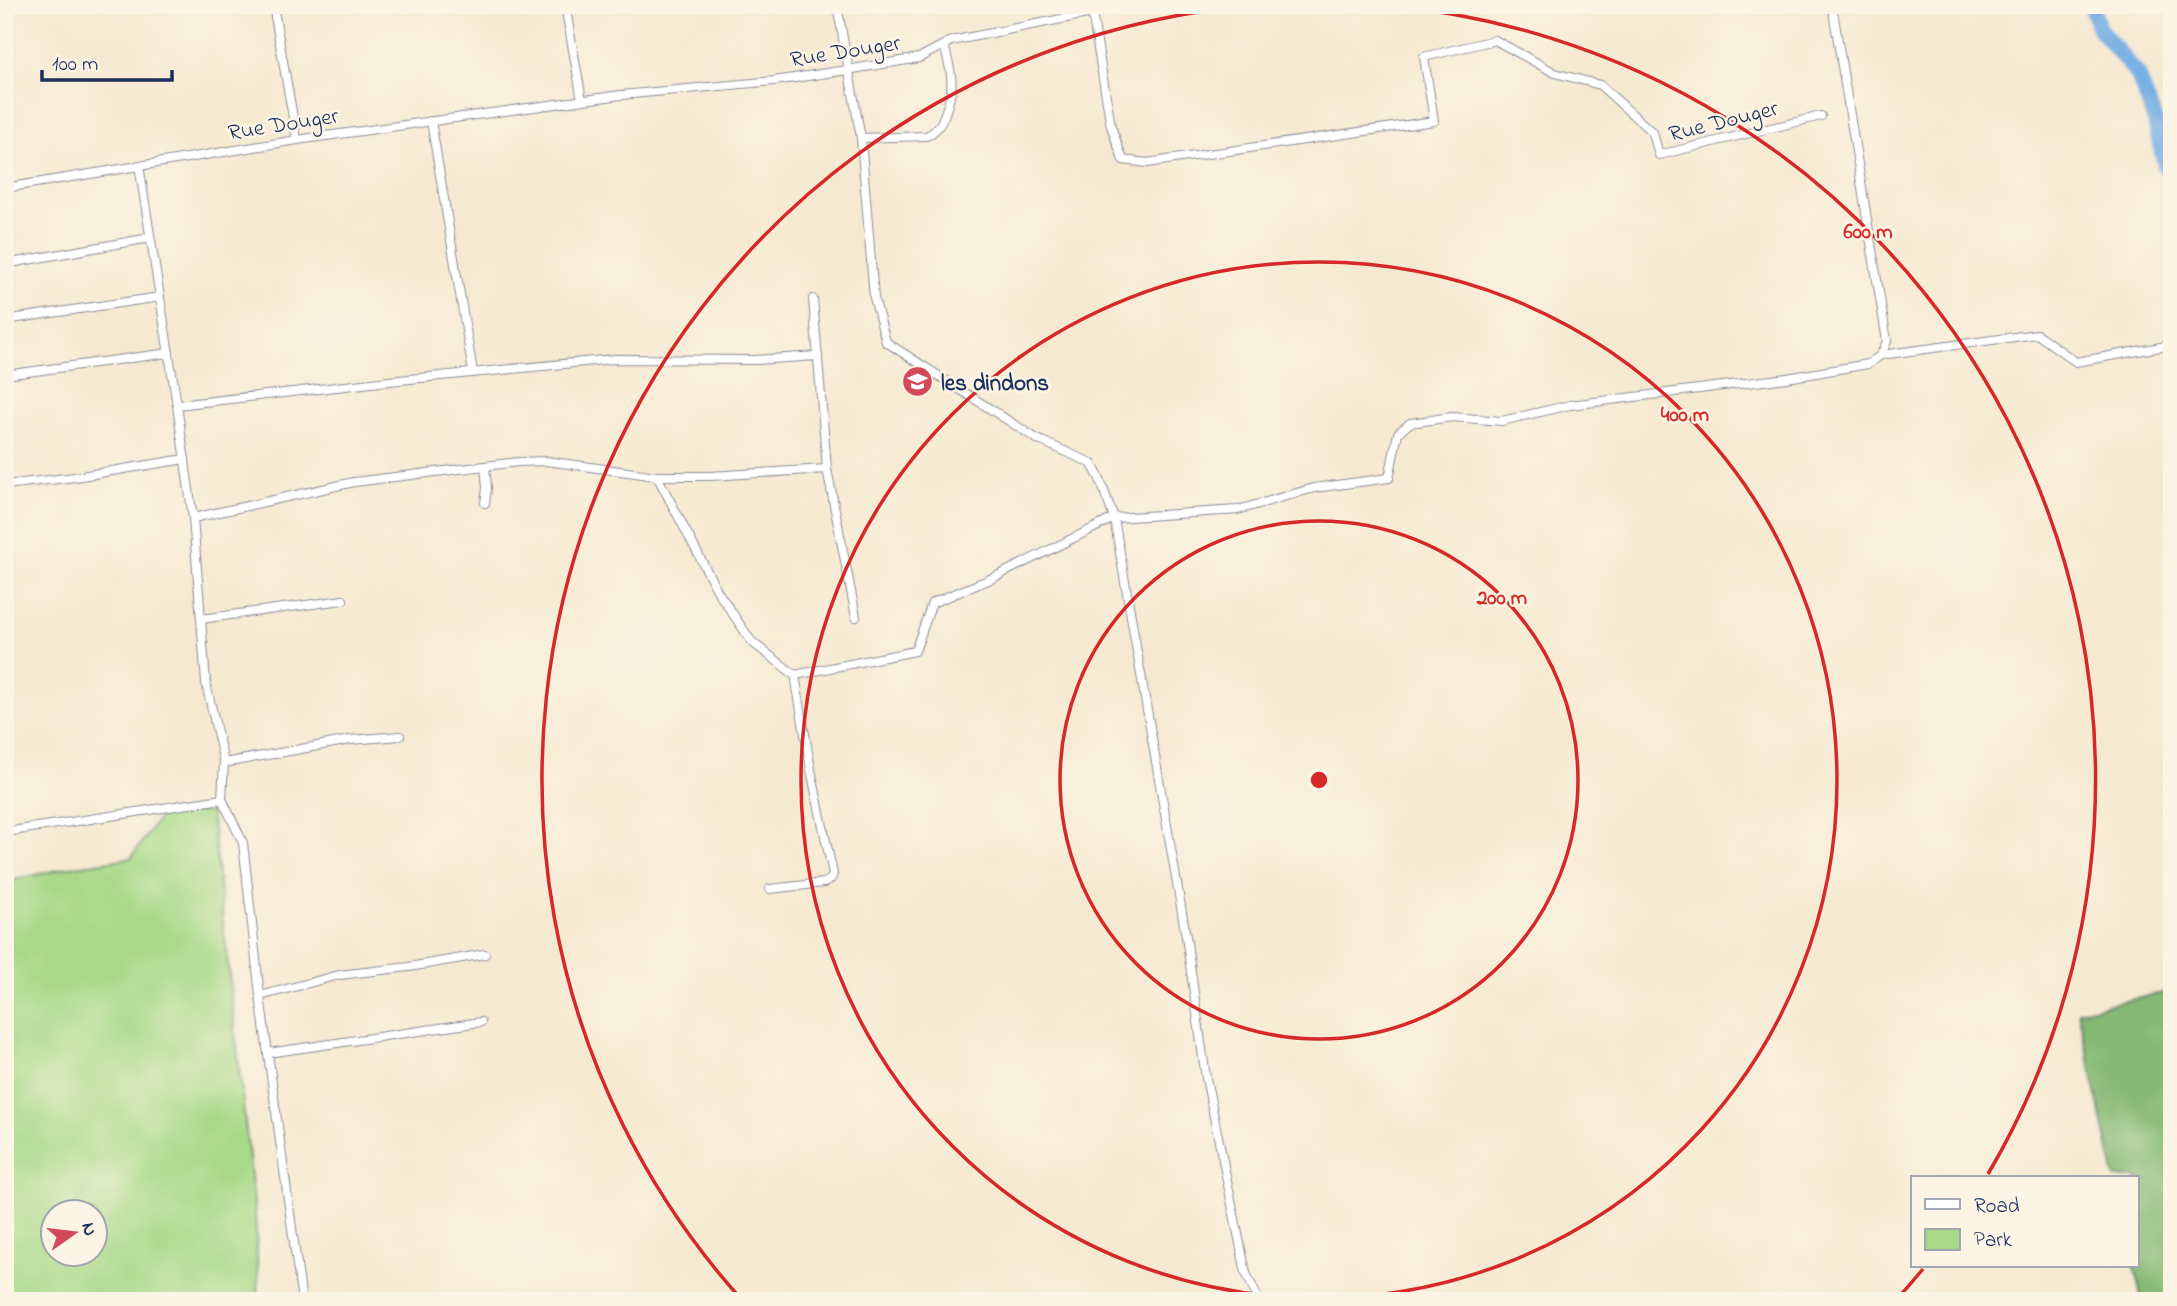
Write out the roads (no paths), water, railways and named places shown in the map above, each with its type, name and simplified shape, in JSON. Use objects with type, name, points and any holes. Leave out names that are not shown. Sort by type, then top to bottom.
[{"type":"street","points":[[273,5],[297,140]]},
{"type":"street","points":[[565,5],[582,100]]},
{"type":"street","points":[[836,5],[860,138],[874,298],[886,342],[1037,439],[1091,463],[1114,519],[1186,936],[1206,1078],[1246,1273],[1259,1301]]},
{"type":"street","points":[[1832,5],[1887,341],[1881,355]]},
{"type":"street","name":"Rue Douger","points":[[5,188],[430,121],[582,100],[774,81],[846,70],[919,58],[951,41],[1092,13],[1111,126],[1123,160],[1147,163],[1434,121],[1424,57],[1495,40],[1555,73],[1600,85],[1653,133],[1659,155],[1821,116]]},
{"type":"street","points":[[860,138],[926,136],[936,131],[942,122],[953,88],[944,45]]},
{"type":"street","points":[[430,121],[473,372]]},
{"type":"street","points":[[138,165],[185,459],[206,683],[224,763],[222,799],[243,843],[260,996],[302,1301]]},
{"type":"street","points":[[5,264],[150,238]]},
{"type":"street","points":[[5,320],[160,297]]},
{"type":"street","points":[[813,299],[827,469],[856,617]]},
{"type":"street","points":[[795,675],[915,651],[932,603],[993,579],[1114,519],[1238,510],[1314,488],[1389,478],[1398,433],[1410,423],[1452,417],[1502,421],[1570,405],[1787,378],[1868,364],[1881,355],[2037,334],[2076,362],[2172,345]]},
{"type":"street","points":[[5,375],[169,353]]},
{"type":"street","points":[[177,405],[614,359],[755,360],[818,356]]},
{"type":"street","points":[[5,485],[89,476],[185,459]]},
{"type":"street","points":[[192,518],[354,482],[546,461],[657,476],[710,476],[827,469]]},
{"type":"street","points":[[485,466],[485,503]]},
{"type":"street","points":[[657,476],[718,592],[752,642],[795,675],[811,770],[833,874],[831,879],[824,883],[770,889]]},
{"type":"street","points":[[201,619],[343,600]]},
{"type":"street","points":[[224,763],[350,740],[400,736]]},
{"type":"street","points":[[5,832],[222,799]]},
{"type":"street","points":[[260,996],[339,975],[485,954]]},
{"type":"street","points":[[268,1053],[481,1022]]},
{"type":"waterway","points":[[2091,5],[2099,29],[2138,75],[2155,121],[2165,166],[2172,179]]},
{"type":"place","name":"les dindons","points":[[918,382]]}]
